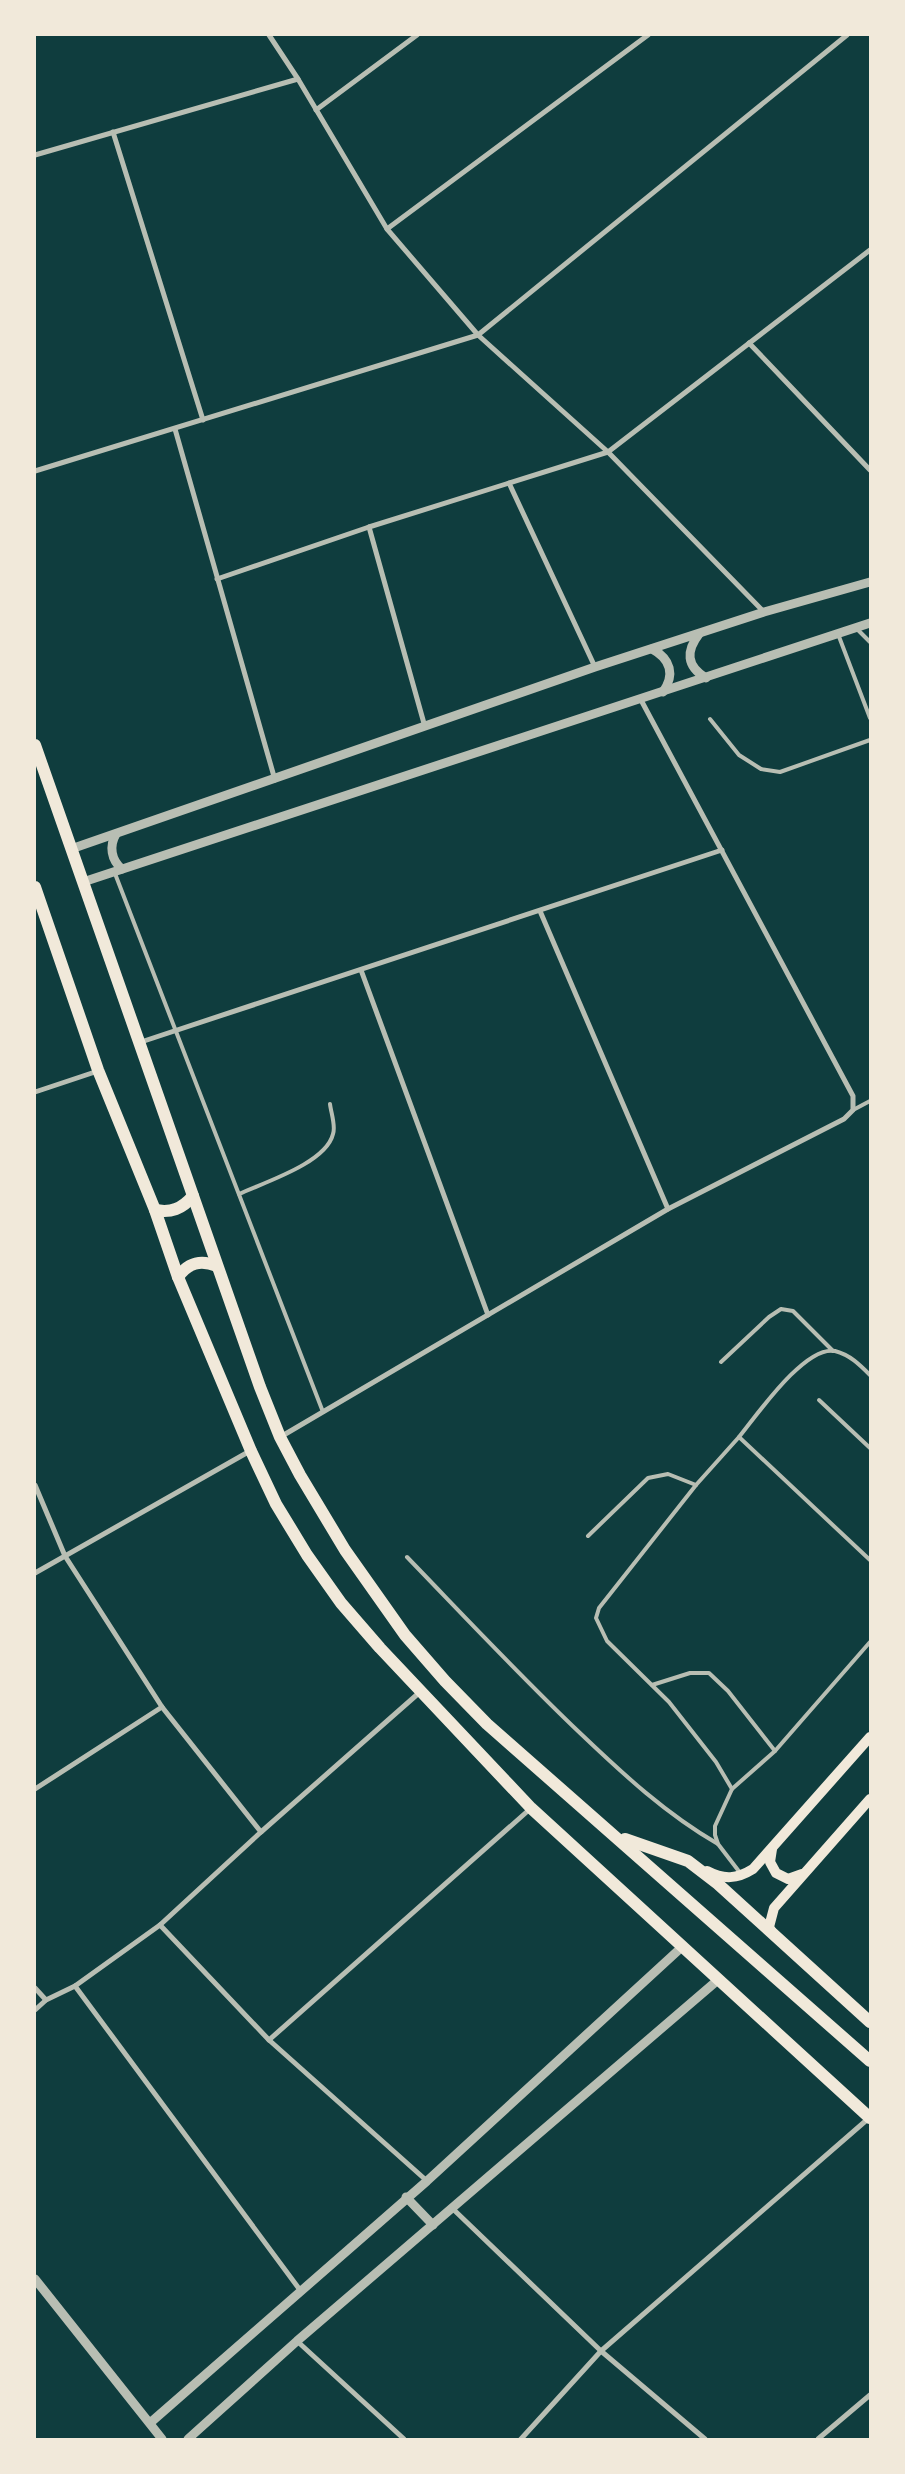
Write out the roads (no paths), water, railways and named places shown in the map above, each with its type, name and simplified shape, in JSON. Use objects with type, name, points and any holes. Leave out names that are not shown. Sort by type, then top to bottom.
[{"type":"main road","points":[[35,745],[217,1266],[280,1437],[322,1513],[405,1635],[488,1724],[776,1976],[870,2061]]},
{"type":"main road","points":[[35,887],[37,902],[98,1070],[154,1210],[178,1277],[250,1451],[276,1504],[307,1555],[341,1603],[420,1691],[531,1808],[870,2118]]},
{"type":"main road","points":[[154,1210],[163,1212],[180,1208],[193,1196]]},
{"type":"main road","points":[[178,1277],[191,1264],[208,1262],[217,1266]]},
{"type":"main road","points":[[602,1823],[629,1841],[688,1861],[716,1876],[731,1878],[743,1876],[753,1869],[776,1844],[870,1737]]},
{"type":"main road","points":[[780,1942],[769,1927],[769,1920],[774,1908],[870,1799]]},
{"type":"main road","points":[[776,1844],[770,1855],[770,1862],[776,1873],[788,1879],[794,1878],[806,1871]]},
{"type":"main road","points":[[688,1861],[718,1884],[870,2022]]},
{"type":"street","points":[[269,35],[298,79],[387,229],[478,335],[608,452],[764,612]]},
{"type":"street","points":[[316,110],[417,35]]},
{"type":"street","points":[[387,229],[648,35]]},
{"type":"street","points":[[35,471],[478,335],[847,35]]},
{"type":"street","points":[[35,155],[298,79]]},
{"type":"street","points":[[113,132],[203,420]]},
{"type":"street","points":[[217,578],[369,527],[608,452],[869,252]]},
{"type":"street","points":[[750,343],[870,470]]},
{"type":"street","points":[[175,429],[275,780]]},
{"type":"street","points":[[509,483],[595,667]]},
{"type":"street","points":[[369,527],[425,727]]},
{"type":"street","points":[[71,850],[595,667],[764,612],[870,582]]},
{"type":"street","points":[[83,882],[641,700],[870,623]]},
{"type":"street","points":[[700,633],[690,647],[690,653],[693,666],[698,673],[706,678]]},
{"type":"street","points":[[652,649],[661,654],[669,667],[670,679],[663,692]]},
{"type":"street","points":[[280,1437],[668,1209],[844,1119],[853,1110],[853,1096],[641,700]]},
{"type":"street","points":[[116,834],[112,841],[112,853],[118,870]]},
{"type":"street","points":[[140,1042],[722,850]]},
{"type":"street","points":[[540,911],[668,1209]]},
{"type":"street","points":[[361,970],[488,1315]]},
{"type":"street","points":[[35,1092],[98,1070]]},
{"type":"street","points":[[35,1573],[250,1451]]},
{"type":"street","points":[[35,1485],[65,1556],[162,1707],[261,1832]]},
{"type":"street","points":[[35,2010],[46,2000],[75,1986],[160,1925],[261,1832],[420,1691]]},
{"type":"street","points":[[35,1789],[162,1707]]},
{"type":"street","points":[[269,2040],[531,1808]]},
{"type":"street","points":[[160,1925],[269,2040],[427,2181]]},
{"type":"street","points":[[150,2423],[406,2197],[427,2181],[683,1946]]},
{"type":"street","points":[[188,2439],[297,2341],[719,1979]]},
{"type":"street","points":[[75,1986],[300,2290]]},
{"type":"street","points":[[35,1988],[46,2000]]},
{"type":"street","points":[[521,2439],[601,2351],[870,2118]]},
{"type":"street","points":[[406,2197],[433,2225]]},
{"type":"street","points":[[453,2209],[601,2351],[705,2439]]},
{"type":"street","points":[[35,2279],[162,2439]]},
{"type":"street","points":[[297,2341],[404,2439]]},
{"type":"street","points":[[818,2439],[870,2395]]},
{"type":"lane","points":[[856,628],[870,642]]},
{"type":"lane","points":[[838,634],[870,718]]},
{"type":"lane","points":[[710,720],[739,755],[760,769],[780,772],[870,740]]},
{"type":"lane","points":[[118,870],[238,1194],[323,1412]]},
{"type":"lane","points":[[853,1110],[870,1101]]},
{"type":"lane","points":[[238,1194],[311,1161],[329,1147],[334,1132],[330,1104]]},
{"type":"lane","points":[[721,1362],[769,1316],[781,1308],[793,1311],[833,1351],[852,1358],[870,1375]]},
{"type":"lane","points":[[732,1789],[710,1755],[669,1702],[607,1641],[596,1618],[598,1608],[696,1485],[797,1369],[814,1354],[833,1351]]},
{"type":"lane","points":[[819,1400],[870,1448]]},
{"type":"lane","points":[[739,1436],[870,1560]]},
{"type":"lane","points":[[588,1536],[648,1478],[668,1474],[696,1485]]},
{"type":"lane","points":[[407,1557],[541,1696],[604,1756],[673,1816],[718,1844],[743,1876]]},
{"type":"lane","points":[[718,1844],[715,1826],[732,1789],[775,1751],[870,1642]]},
{"type":"lane","points":[[652,1685],[690,1673],[709,1673],[728,1691],[775,1751]]}]
